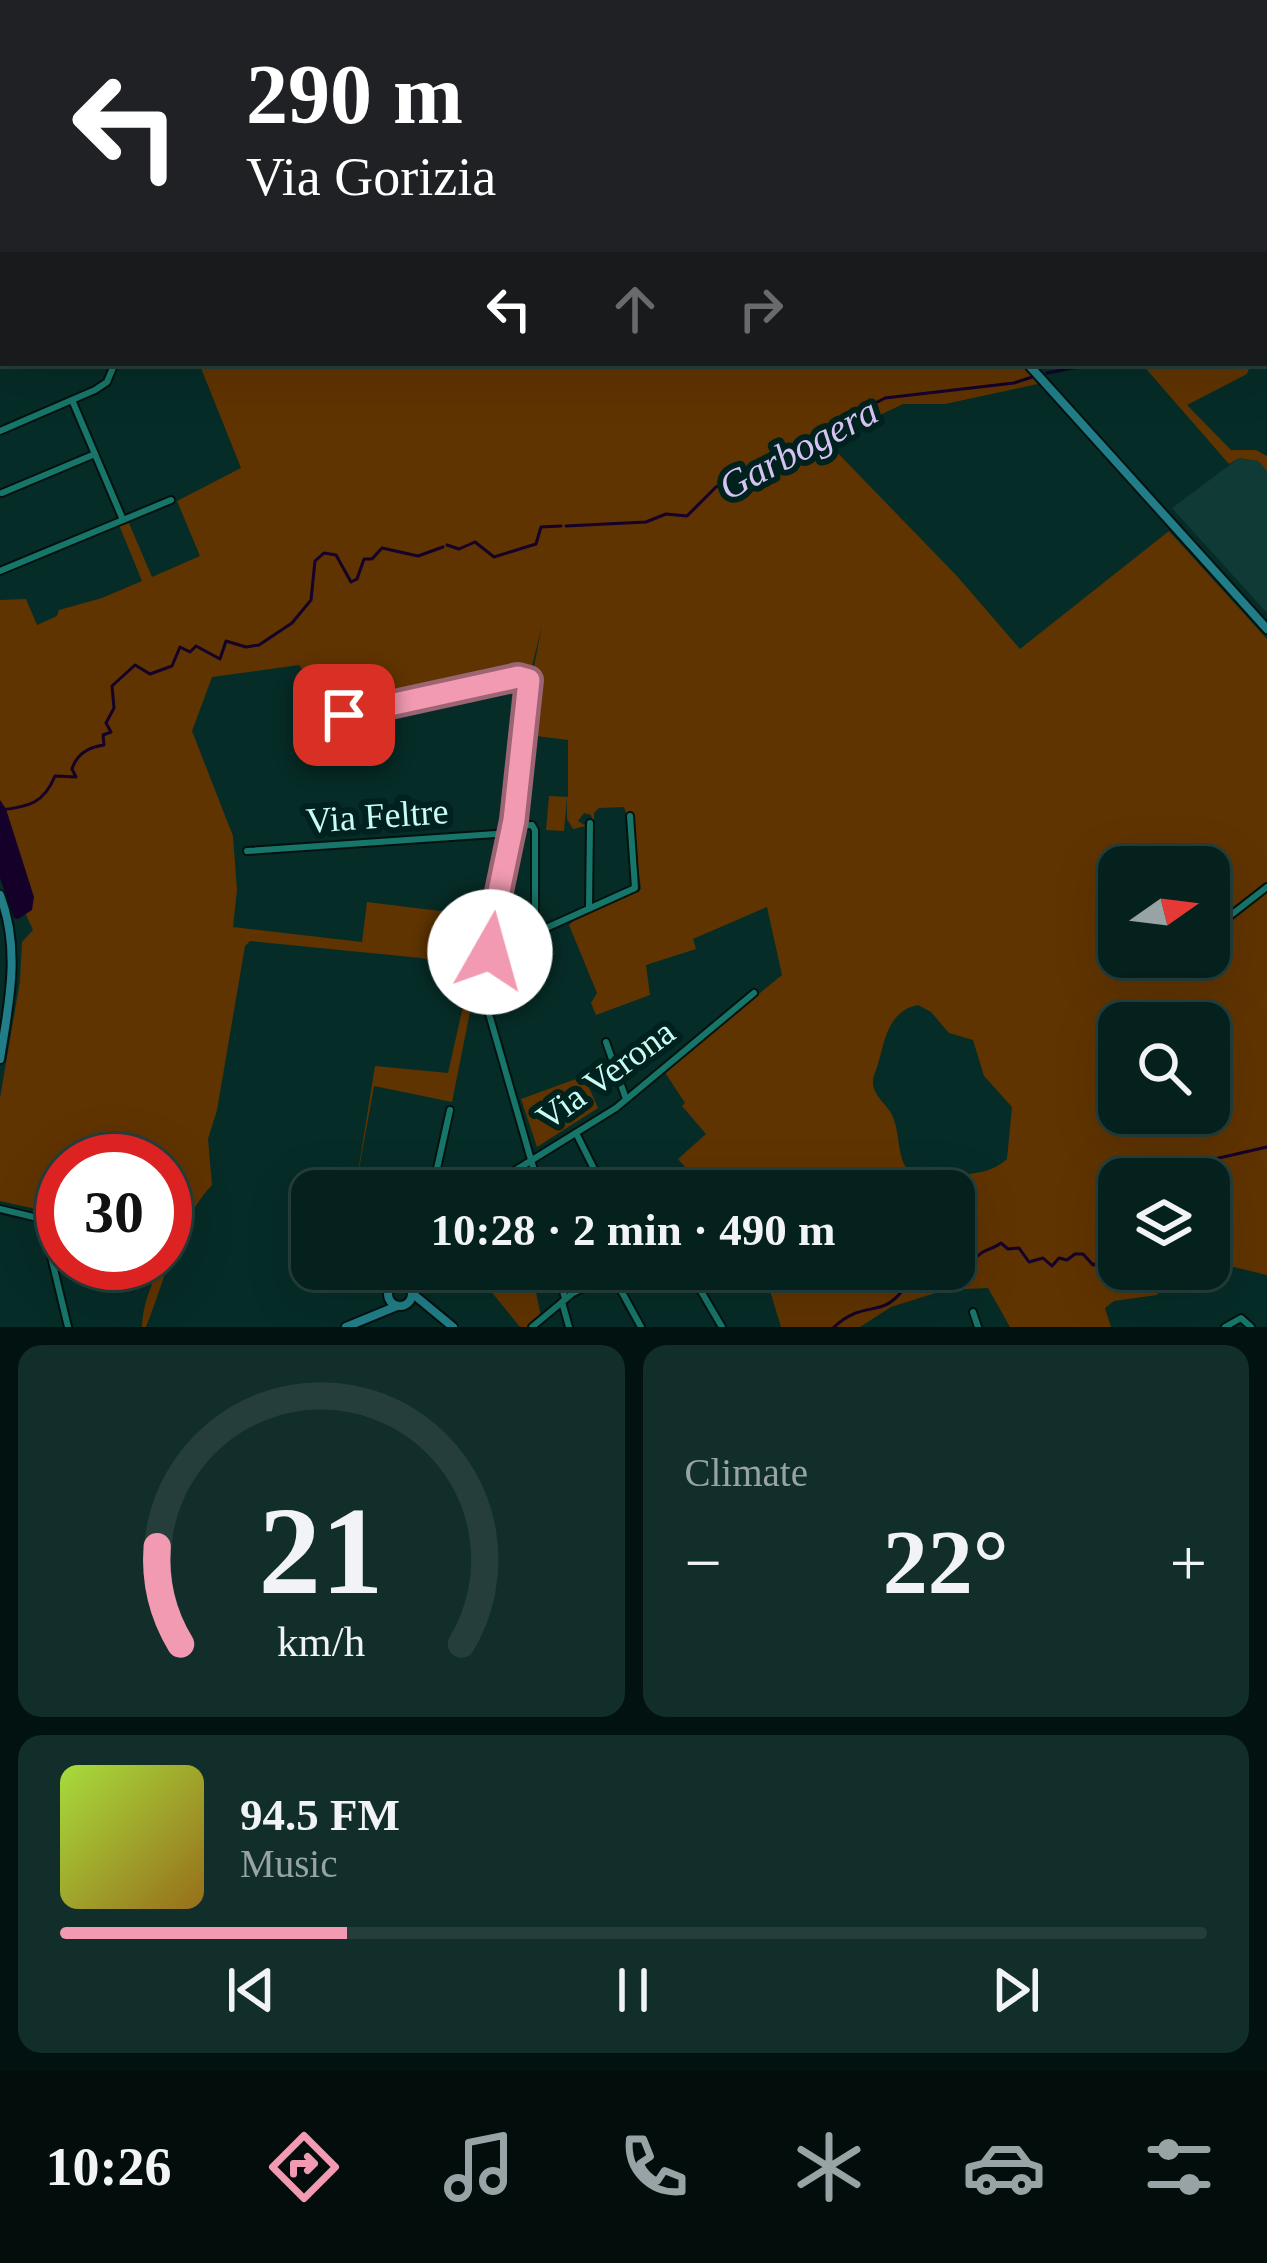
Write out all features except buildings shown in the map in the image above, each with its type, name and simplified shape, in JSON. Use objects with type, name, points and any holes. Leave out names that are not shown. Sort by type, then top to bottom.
[{"type":"street","points":[[0,431],[107,382],[115,366]]},
{"type":"street","points":[[1030,366],[1267,629]]},
{"type":"street","points":[[72,400],[123,520]]},
{"type":"street","points":[[2,493],[95,454]]},
{"type":"street","points":[[0,571],[171,500]]},
{"type":"street","points":[[309,725],[527,679],[530,688],[512,830],[487,951],[484,1007],[535,1170]]},
{"type":"street","points":[[487,951],[636,886],[630,816]]},
{"type":"street","points":[[590,823],[590,908]]},
{"type":"street","points":[[512,830],[532,825],[535,830],[535,933]]},
{"type":"street","name":"Via Feltre","points":[[247,851],[512,830]]},
{"type":"street","points":[[1230,916],[1267,887]]},
{"type":"street","points":[[0,895],[11,992],[0,1058]]},
{"type":"street","name":"Via Verona","points":[[516,1170],[626,1099],[754,993]]},
{"type":"street","points":[[606,1042],[626,1099]]},
{"type":"street","points":[[437,1170],[450,1110]]},
{"type":"street","points":[[576,1133],[594,1170]]},
{"type":"street","points":[[0,1209],[42,1219],[68,1327]]},
{"type":"street","points":[[561,1290],[569,1327]]},
{"type":"street","points":[[532,1327],[582,1290]]},
{"type":"street","points":[[620,1290],[640,1327]]},
{"type":"street","points":[[700,1290],[722,1327]]},
{"type":"street","points":[[346,1327],[402,1305],[411,1291],[453,1327]]},
{"type":"street","points":[[388,1292],[391,1301],[426,1308]]},
{"type":"street","points":[[374,1314],[388,1292]]},
{"type":"street","points":[[973,1312],[978,1327]]},
{"type":"street","points":[[1226,1327],[1241,1318],[1251,1327]]},
{"type":"shaded area","points":[[200,366],[1023,366],[1038,384],[945,404],[903,404],[826,441],[956,575],[1020,649],[1169,531],[1267,639],[1267,1275],[1230,1266],[1230,1158],[1098,1158],[1098,1290],[1159,1290],[1157,1295],[1114,1301],[1105,1308],[1111,1327],[1010,1327],[988,1288],[975,1289],[975,1173],[1007,1159],[1012,1107],[984,1076],[973,1040],[949,1033],[918,1005],[900,1013],[889,1028],[873,1083],[892,1115],[908,1170],[688,1170],[678,1159],[706,1134],[682,1106],[685,1103],[664,1071],[782,975],[767,907],[693,939],[696,949],[646,965],[650,995],[596,1015],[591,1003],[597,993],[569,925],[641,889],[632,817],[624,807],[599,808],[594,824],[591,815],[584,813],[578,821],[586,826],[573,829],[567,819],[567,798],[564,831],[546,830],[549,796],[568,797],[568,740],[528,735],[542,626],[530,674],[329,711],[299,665],[212,677],[192,731],[233,836],[237,890],[233,927],[362,942],[367,902],[489,917],[479,986],[475,987],[452,1102],[374,1086],[358,1170],[375,1066],[448,1073],[471,971],[421,958],[250,941],[245,946],[208,1139],[212,1185],[192,1212],[192,1134],[36,1134],[36,1209],[0,1201],[0,1098],[22,942],[33,930],[0,857],[0,600],[26,599],[37,625],[57,616],[59,610],[142,581],[119,525],[128,521],[152,577],[200,556],[177,501],[241,468]]},
{"type":"shaded area","points":[[1144,366],[1250,366],[1247,374],[1187,405],[1231,450],[1256,450],[1267,456],[1267,471],[1258,461],[1239,458],[1229,464]]},
{"type":"shaded area","points":[[1239,458],[1258,461],[1267,471],[1267,613],[1172,508]]},
{"type":"shaded area","points":[[0,800],[34,897],[32,910],[18,919],[0,878]]},
{"type":"shaded area","points":[[584,1076],[598,1108],[537,1147],[521,1099]]},
{"type":"shaded area","points":[[151,1290],[160,1290],[142,1327]]},
{"type":"shaded area","points":[[490,1290],[535,1290],[541,1316],[520,1327]]},
{"type":"shaded area","points":[[770,1290],[945,1290],[891,1307],[860,1327],[781,1327]]},
{"type":"waterway","name":"Garbogera","points":[[1047,373],[1083,366]]},
{"type":"waterway","name":"Garbogera","points":[[566,526],[646,522],[666,514],[687,516],[716,487],[885,398],[1014,383],[1035,376]]},
{"type":"waterway","name":"Garbogera","points":[[447,545],[459,549],[475,542],[494,557],[536,544],[541,527],[561,526]]},
{"type":"waterway","name":"Garbogera","points":[[0,810],[34,802],[55,776],[76,777],[72,769],[77,759],[104,745],[103,735],[111,732],[106,723],[114,708],[112,686],[135,665],[150,674],[172,666],[180,647],[190,652],[196,646],[220,659],[226,641],[259,645],[292,623],[311,600],[315,561],[324,553],[336,555],[351,582],[357,579],[364,559],[372,559],[382,548],[418,556],[443,547]]},
{"type":"waterway","points":[[1219,1158],[1267,1147]]},
{"type":"waterway","points":[[834,1327],[886,1304],[902,1291],[949,1289],[980,1254],[1001,1243],[1008,1249],[1019,1248],[1029,1262],[1043,1258],[1052,1266],[1059,1258],[1083,1254],[1093,1265],[1098,1263]]},
{"type":"route","points":[[344,715],[518,677],[529,680],[514,820],[490,952]]}]
